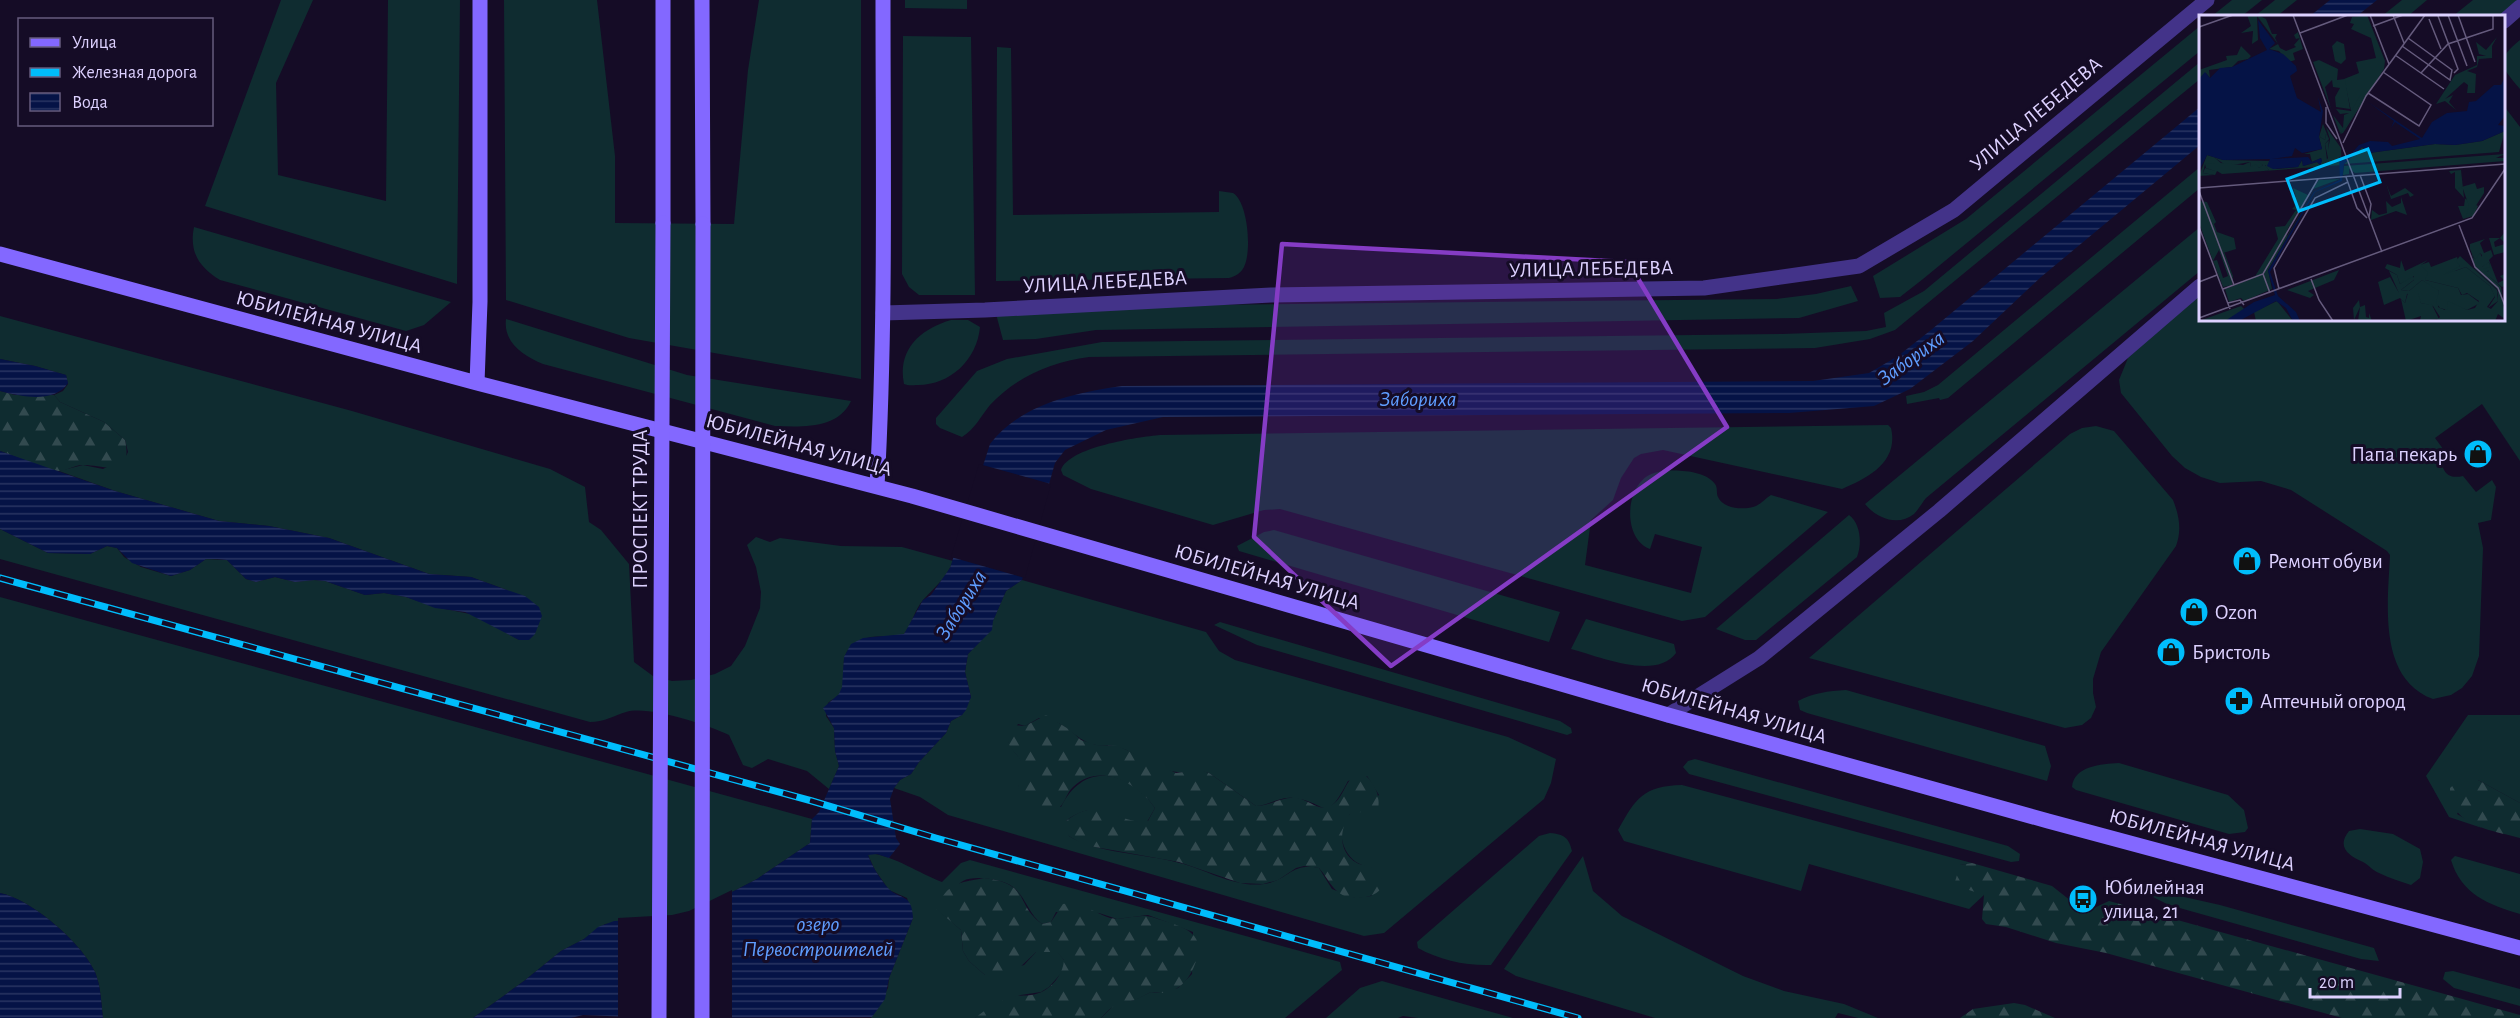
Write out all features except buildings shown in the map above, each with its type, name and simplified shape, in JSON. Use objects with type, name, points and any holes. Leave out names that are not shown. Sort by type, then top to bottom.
[{"type":"main road","points":[[477,383],[480,302],[480,0]]},
{"type":"main road","name":"ПРОСПЕКТ ТРУДА","points":[[658,1018],[663,0]]},
{"type":"main road","points":[[702,0],[702,1018]]},
{"type":"main road","points":[[877,486],[883,313],[883,0]]},
{"type":"main road","name":"ЮБИЛЕЙНАЯ УЛИЦА","points":[[0,254],[477,383],[877,486],[1668,715],[2059,824],[2520,948]]},
{"type":"street","name":"УЛИЦА ЛЕБЕДЕВА","points":[[883,313],[1271,295],[1704,288],[1859,266],[1954,210],[2207,0]]},
{"type":"street","points":[[2505,20],[2520,7]]},
{"type":"street","points":[[1668,715],[1759,658],[1939,511],[2199,286]]},
{"type":"highlighted area","points":[[1282,244],[1628,262],[1727,427],[1391,666],[1254,537]]},
{"type":"green space","points":[[281,0],[313,0],[276,83],[278,175],[386,201],[388,0],[460,0],[457,284],[205,206]]},
{"type":"green space","points":[[504,0],[597,0],[615,156],[615,223],[734,224],[748,70],[759,0],[861,0],[861,379],[629,338],[506,300]]},
{"type":"green space","points":[[905,0],[967,0],[967,9],[905,8]]},
{"type":"green space","points":[[2232,0],[2262,0],[2243,15],[2213,15]]},
{"type":"green space","points":[[2275,0],[2297,0],[2278,15],[2256,15]]},
{"type":"green space","points":[[2402,0],[2427,0],[2409,15],[2383,15]]},
{"type":"green space","points":[[2473,0],[2520,0],[2505,15],[2454,15]]},
{"type":"green space","points":[[2199,27],[2199,52],[1900,297],[1880,298],[1873,276],[1966,219]]},
{"type":"green space","points":[[903,36],[971,37],[975,295],[919,295],[909,287],[902,274]]},
{"type":"green space","points":[[2520,40],[2520,89],[2505,69],[2505,56]]},
{"type":"green space","points":[[997,47],[1011,48],[1013,215],[1219,212],[1219,191],[1233,193],[1242,206],[1247,227],[1248,250],[1241,271],[1229,278],[996,281]]},
{"type":"green space","points":[[2199,63],[2199,80],[1895,330],[1870,339],[1815,348],[1089,357],[1048,367],[1011,386],[990,405],[962,437],[936,424],[936,418],[977,371],[1007,359],[1102,342],[1866,331],[1886,327],[1884,313],[1924,291]]},
{"type":"green space","points":[[2505,107],[2520,127],[2520,461],[2482,404],[2435,438],[2446,453],[2443,468],[2449,475],[2463,476],[2476,492],[2492,480],[2496,487],[2491,520],[2478,523],[2483,548],[2479,656],[2472,676],[2462,688],[2451,695],[2433,699],[2415,689],[2402,674],[2394,657],[2390,637],[2388,594],[2390,555],[2387,551],[2291,490],[2261,481],[2220,483],[2201,477],[2185,468],[2172,456],[2121,393],[2119,380],[2128,358],[2199,293],[2199,321],[2505,321]]},
{"type":"green space","points":[[2199,168],[2199,189],[1948,398],[1907,404],[1906,396],[1924,392],[1938,385]]},
{"type":"green space","points":[[194,227],[451,302],[424,325],[406,331],[220,280],[206,270],[197,258],[193,244]]},
{"type":"green space","points":[[2199,228],[2199,272],[1926,498],[1914,514],[1901,520],[1888,519],[1881,517],[1865,504]]},
{"type":"green space","points":[[1851,286],[1858,301],[1799,318],[1096,330],[1036,339],[1003,340],[996,314],[999,307],[1777,299],[1816,294]]},
{"type":"green space","points":[[0,316],[352,411],[550,469],[585,487],[589,522],[601,530],[629,564],[634,662],[653,676],[672,681],[691,680],[715,674],[731,666],[745,646],[760,608],[761,592],[756,567],[747,545],[756,537],[770,542],[780,538],[841,546],[902,547],[953,561],[944,577],[920,604],[904,634],[866,638],[852,646],[846,653],[843,687],[840,694],[828,703],[826,716],[834,728],[835,751],[839,766],[829,789],[807,771],[768,759],[752,768],[743,765],[729,735],[678,717],[636,711],[590,722],[0,559],[0,529],[48,553],[90,554],[107,546],[117,548],[124,557],[141,567],[171,576],[190,570],[206,559],[227,560],[246,579],[256,582],[275,577],[295,582],[325,581],[365,595],[384,593],[406,597],[435,607],[475,615],[519,640],[507,590],[471,577],[429,574],[329,538],[269,526],[219,521],[115,491],[59,471],[83,465],[103,469],[125,458],[128,452],[125,440],[104,422],[60,402],[54,395],[63,391],[68,384],[66,375],[0,359]]},
{"type":"green space","points":[[506,319],[687,375],[851,401],[838,417],[829,421],[808,426],[775,426],[543,364],[522,353],[511,342]]},
{"type":"green space","points":[[951,320],[968,320],[980,327],[974,350],[968,360],[941,381],[918,385],[904,384],[904,361],[913,343],[930,329]]},
{"type":"green space","points":[[0,391],[15,395],[54,395],[60,402],[104,422],[125,440],[127,453],[125,461],[121,466],[82,465],[59,471],[0,451]]},
{"type":"green space","points":[[1888,425],[1891,428],[1892,440],[1886,459],[1871,474],[1842,489],[1663,450],[1641,454],[1634,458],[1621,478],[1613,500],[1591,520],[1585,565],[1691,593],[1702,547],[1655,534],[1650,549],[1640,543],[1634,533],[1630,508],[1633,496],[1647,476],[1658,472],[1680,471],[1704,476],[1715,484],[1717,495],[1730,507],[1752,507],[1771,495],[1828,512],[1705,617],[1682,621],[1280,509],[1264,510],[1213,525],[1091,489],[1063,475],[1061,470],[1067,462],[1090,449],[1160,435]]},
{"type":"green space","points":[[2096,426],[2114,431],[2173,500],[2179,528],[2176,546],[2101,652],[2093,679],[2096,707],[2091,718],[2082,725],[2065,728],[1809,658],[2070,434],[2082,428]]},
{"type":"green space","points":[[1849,515],[1856,524],[1859,534],[1860,546],[1857,557],[1756,640],[1745,640],[1716,629]]},
{"type":"green space","points":[[1274,530],[1560,612],[1549,642],[1239,551],[1237,546],[1264,532]]},
{"type":"green space","points":[[1022,580],[1206,632],[1219,651],[1235,660],[1508,737],[1556,759],[1551,783],[1544,799],[1384,933],[1364,936],[948,815],[920,797],[894,788],[900,780],[911,774],[946,733],[951,721],[962,715],[971,697],[965,672],[968,654],[987,634],[1006,591]],"holes":[[[1039,718],[1060,724],[1091,744],[1118,747],[1169,771],[1209,773],[1256,806],[1288,798],[1304,800],[1324,808],[1329,807],[1340,795],[1348,781],[1367,776],[1379,795],[1348,816],[1342,828],[1342,840],[1351,858],[1372,868],[1382,879],[1371,896],[1355,898],[1332,889],[1319,868],[1302,868],[1272,882],[1253,885],[1221,878],[1180,863],[1107,850],[1080,842],[1069,836],[1066,821],[1078,813],[1089,810],[1099,811],[1126,820],[1147,822],[1155,808],[1133,786],[1120,779],[1107,776],[1094,777],[1082,782],[1071,792],[1061,807],[1018,788],[1023,765],[1008,740],[1018,724],[1025,726]]]},
{"type":"green space","points":[[0,597],[812,819],[810,843],[757,879],[690,914],[605,924],[584,939],[561,951],[473,1018],[103,1018],[97,977],[79,948],[40,913],[0,893]]},
{"type":"green space","points":[[1586,619],[1674,644],[1676,653],[1667,661],[1641,666],[1611,661],[1571,649]]},
{"type":"green space","points":[[1220,622],[1560,721],[1571,728],[1572,733],[1567,735],[1257,645],[1214,625]]},
{"type":"green space","points":[[1846,690],[2045,746],[2051,766],[2047,781],[1800,710],[1798,701],[1804,698]]},
{"type":"green space","points":[[1046,715],[1081,740],[1096,745],[1118,746],[1176,773],[1200,770],[1209,773],[1256,806],[1297,798],[1319,807],[1327,807],[1337,801],[1348,782],[1356,774],[1362,772],[1375,788],[1379,803],[1378,809],[1350,814],[1346,820],[1342,840],[1346,853],[1359,864],[1374,869],[1380,875],[1383,886],[1370,896],[1349,897],[1338,892],[1319,868],[1304,866],[1296,868],[1278,880],[1263,884],[1240,883],[1179,862],[1084,845],[1069,836],[1064,829],[1066,821],[1079,813],[1099,810],[1127,819],[1148,821],[1155,808],[1148,799],[1129,784],[1106,776],[1084,779],[1073,787],[1060,807],[1052,811],[1039,810],[1027,804],[1019,794],[1018,788],[1022,772],[1021,761],[1009,745],[1008,733],[1011,725],[1025,726]]},
{"type":"green space","points":[[2468,715],[2520,715],[2520,803],[2478,780],[2457,814],[2482,828],[2449,817],[2426,776]]},
{"type":"green space","points":[[1695,759],[2008,846],[2020,854],[2019,861],[2011,862],[1689,774],[1683,767],[1688,761]]},
{"type":"green space","points":[[2119,763],[2228,795],[2244,810],[2248,828],[2245,832],[2229,834],[2072,787],[2074,780],[2083,770],[2097,765]]},
{"type":"green space","points":[[2463,777],[2478,780],[2520,803],[2520,838],[2485,829],[2456,811],[2450,788]]},
{"type":"green space","points":[[1682,785],[1972,863],[1960,865],[1984,895],[1969,909],[1809,864],[1801,891],[1624,841],[1618,830],[1642,796],[1658,788]]},
{"type":"green space","points":[[2360,829],[2393,834],[2420,849],[2423,862],[2420,878],[2411,885],[2377,872],[2349,854],[2344,846],[2345,837],[2349,831]]},
{"type":"green space","points":[[1550,833],[1559,834],[1565,838],[1572,851],[1491,965],[1453,961],[1418,948],[1417,942],[1539,836]]},
{"type":"green space","points":[[870,853],[898,862],[942,882],[961,863],[970,860],[1340,962],[1342,970],[1285,1018],[1101,1018],[1115,1004],[1134,1000],[1151,992],[1160,993],[1178,988],[1192,974],[1193,932],[1148,915],[1117,919],[1099,913],[1056,912],[1051,922],[1042,924],[1013,887],[996,880],[974,878],[959,884],[937,909],[961,930],[963,951],[969,961],[985,975],[1024,965],[1036,952],[1057,951],[1064,960],[1064,970],[1049,987],[1041,992],[1003,1001],[975,1018],[871,1018],[888,988],[889,978],[913,918],[907,898],[889,890],[875,870],[868,855]]},
{"type":"green space","points":[[1583,856],[1593,891],[1622,916],[1743,976],[1784,991],[1844,1004],[1878,1018],[1858,1018],[1838,1013],[1835,1018],[1655,1018],[1516,976],[1504,969]]},
{"type":"green space","points":[[2455,856],[2520,874],[2520,914],[2487,902],[2469,890],[2456,872],[2451,860]]},
{"type":"green space","points":[[1972,863],[2052,886],[2071,901],[2094,908],[2109,901],[2520,1015],[2520,1018],[2342,1018],[2106,953],[2056,943],[2006,927],[1986,924],[1982,919],[1984,895],[1954,885],[1960,865]]},
{"type":"green space","points":[[984,878],[999,881],[1016,890],[1033,917],[1042,924],[1051,922],[1063,904],[1070,903],[1082,905],[1110,918],[1149,916],[1180,926],[1193,935],[1197,941],[1199,949],[1195,964],[1189,976],[1175,990],[1152,992],[1116,1005],[1101,1018],[975,1018],[1007,999],[1044,991],[1058,978],[1064,960],[1057,952],[1036,952],[1016,971],[996,976],[985,975],[969,961],[963,951],[961,930],[936,909],[945,893],[955,885]]},
{"type":"green space","points":[[2162,892],[2220,905],[2374,948],[2379,961],[2361,959],[2169,905],[2151,896]]},
{"type":"green space","points":[[2453,971],[2520,989],[2520,1006],[2454,988],[2443,979],[2445,972]]},
{"type":"green space","points":[[1382,981],[1513,1018],[1403,1016],[1398,1018],[1326,1018],[1360,988]]},
{"type":"green space","points":[[2014,1003],[2025,1005],[2055,1018],[1960,1018],[1973,1009]]},
{"type":"water","points":[[2330,0],[2377,0],[2358,15],[2311,15]]},
{"type":"water","points":[[2199,108],[2199,146],[2041,277],[1973,341],[1910,389],[1874,406],[1789,413],[1163,417],[1106,430],[1065,450],[1055,463],[1022,580],[1006,591],[993,621],[992,630],[968,654],[965,672],[971,697],[966,710],[951,721],[946,733],[911,774],[900,780],[894,788],[890,799],[896,838],[900,844],[889,858],[877,854],[868,855],[876,872],[888,888],[908,901],[913,918],[889,978],[885,999],[872,1017],[656,1018],[583,1015],[571,1018],[473,1018],[561,951],[584,939],[598,927],[614,921],[648,920],[690,914],[757,879],[810,843],[812,819],[819,812],[839,766],[835,751],[834,728],[823,708],[839,694],[842,687],[844,657],[851,644],[863,638],[904,634],[923,600],[931,595],[950,568],[990,444],[1003,430],[1033,410],[1085,392],[1122,386],[1813,381],[1869,373],[1898,356]]},
{"type":"water","points":[[0,359],[66,375],[68,383],[55,394],[47,396],[29,397],[0,391]]},
{"type":"water","points":[[0,451],[115,491],[219,521],[269,526],[329,538],[429,574],[471,577],[525,596],[539,607],[542,616],[535,634],[529,640],[519,640],[465,612],[435,608],[406,597],[384,593],[365,595],[325,581],[315,580],[295,582],[275,577],[256,582],[246,579],[227,560],[206,559],[190,570],[171,576],[132,563],[117,548],[107,546],[90,554],[48,553],[0,529]]},
{"type":"water","points":[[0,893],[40,913],[79,948],[97,977],[103,1018],[0,1018]]},
{"type":"pier","points":[[979,464],[1051,484],[1025,578],[951,557]]},
{"type":"pier","points":[[732,890],[732,1018],[618,1018],[618,918],[672,915],[689,911]]},
{"type":"railway","points":[[0,578],[812,801],[936,838],[1578,1018]]},
{"type":"place","name":"Папа пекарь","points":[[2478,454]]},
{"type":"place","name":"Ремонт обуви","points":[[2247,561]]},
{"type":"place","name":"Ozon","points":[[2194,612]]},
{"type":"place","name":"Бристоль","points":[[2171,652]]},
{"type":"place","name":"Аптечный огород","points":[[2239,701]]},
{"type":"place","name":"Юбилейная улица, 21","points":[[2083,899]]},
{"type":"water label","name":"Забориха","points":[[1911,358]]},
{"type":"water label","name":"Забориха","points":[[1418,399]]},
{"type":"water label","name":"Забориха","points":[[961,605]]},
{"type":"water label","name":"озеро Первостроителей","points":[[818,936]]}]
